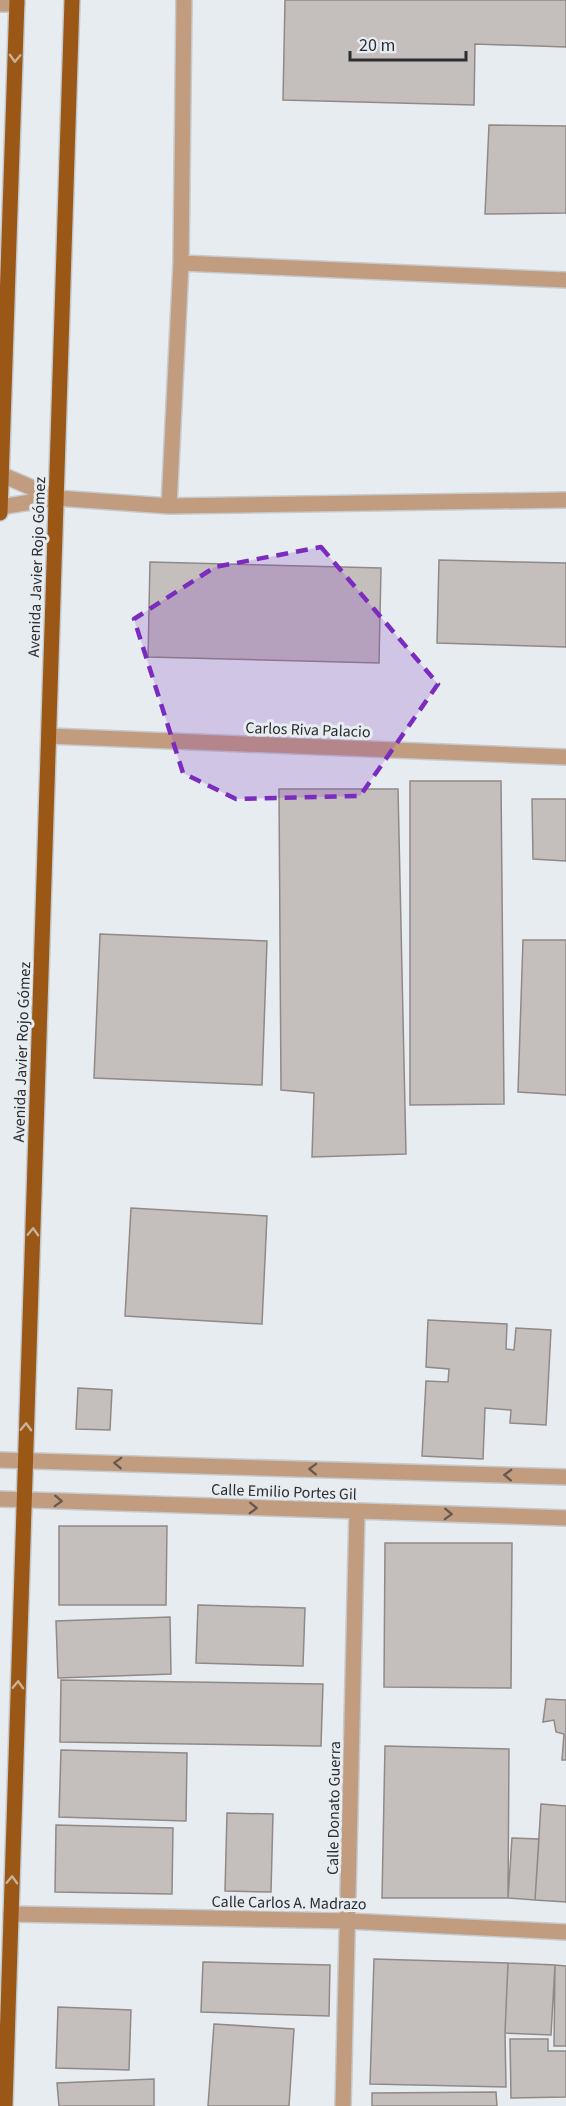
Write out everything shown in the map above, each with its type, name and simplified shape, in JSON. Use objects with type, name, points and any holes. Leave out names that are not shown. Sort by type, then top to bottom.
[{"type":"main road","name":"Avenida Javier Rojo Gómez","points":[[5,2106],[72,0]]},
{"type":"main road","points":[[0,513],[4,239],[17,2]]},
{"type":"street","points":[[170,506],[181,263],[184,0]]},
{"type":"street","points":[[0,3],[17,2]]},
{"type":"street","points":[[181,263],[566,280]]},
{"type":"street","points":[[1,474],[56,498]]},
{"type":"street","points":[[0,507],[56,498],[170,506],[566,500]]},
{"type":"street","name":"Carlos Riva Palacio","points":[[49,736],[566,758]]},
{"type":"street","name":"Calle Emilio Portes Gil","points":[[0,1460],[566,1477]]},
{"type":"street","name":"Calle Emilio Portes Gil","points":[[0,1499],[566,1518]]},
{"type":"street","name":"Calle Donato Guerra","points":[[343,2106],[357,1511]]},
{"type":"street","name":"Calle Carlos A. Madrazo","points":[[11,1914],[348,1921],[566,1932]]},
{"type":"highlighted area","points":[[321,547],[438,684],[360,796],[236,799],[183,773],[134,619],[215,567]]},
{"type":"building","points":[[285,0],[566,0],[566,47],[475,44],[474,105],[283,100]]},
{"type":"building","points":[[489,125],[566,126],[566,213],[485,214]]},
{"type":"building","points":[[439,560],[566,563],[566,647],[437,643]]},
{"type":"building","points":[[150,562],[381,568],[379,663],[148,657]]},
{"type":"building","points":[[410,781],[501,781],[504,1104],[410,1105]]},
{"type":"building","points":[[279,789],[398,789],[406,1154],[312,1157],[314,1093],[281,1090]]},
{"type":"building","points":[[532,799],[566,799],[566,861],[533,859]]},
{"type":"building","points":[[100,934],[267,941],[262,1085],[94,1078]]},
{"type":"building","points":[[523,940],[566,940],[566,1095],[518,1092]]},
{"type":"building","points":[[131,1208],[267,1216],[262,1324],[125,1316]]},
{"type":"building","points":[[428,1320],[507,1324],[506,1349],[514,1350],[516,1328],[551,1330],[546,1425],[510,1423],[511,1410],[485,1408],[483,1459],[422,1456],[426,1381],[448,1382],[449,1369],[426,1367]]},
{"type":"building","points":[[78,1388],[112,1390],[110,1430],[76,1429]]},
{"type":"building","points":[[59,1526],[167,1526],[166,1605],[59,1605]]},
{"type":"building","points":[[385,1543],[512,1543],[511,1688],[384,1687]]},
{"type":"building","points":[[198,1605],[305,1608],[303,1666],[196,1663]]},
{"type":"building","points":[[170,1617],[171,1674],[58,1678],[56,1621]]},
{"type":"building","points":[[61,1680],[323,1684],[321,1746],[60,1742]]},
{"type":"building","points":[[546,1699],[566,1700],[566,1760],[562,1760],[564,1734],[556,1732],[554,1720],[543,1722]]},
{"type":"building","points":[[385,1746],[509,1749],[508,1898],[382,1898]]},
{"type":"building","points":[[61,1750],[187,1753],[186,1821],[59,1817]]},
{"type":"building","points":[[541,1804],[566,1806],[566,1902],[535,1900]]},
{"type":"building","points":[[227,1813],[273,1814],[271,1892],[225,1891]]},
{"type":"building","points":[[56,1825],[173,1828],[172,1894],[55,1892]]},
{"type":"building","points":[[512,1838],[539,1839],[535,1900],[508,1898]]},
{"type":"building","points":[[374,1959],[508,1963],[505,2033],[506,2087],[370,2084]]},
{"type":"building","points":[[203,1962],[330,1965],[329,2016],[201,2012]]},
{"type":"building","points":[[508,1963],[555,1965],[551,2035],[505,2033]]},
{"type":"building","points":[[555,1965],[566,1966],[566,2046],[554,2046]]},
{"type":"building","points":[[58,2007],[131,2010],[129,2070],[56,2068]]},
{"type":"building","points":[[214,2024],[294,2029],[289,2106],[208,2106]]},
{"type":"building","points":[[510,2039],[548,2039],[548,2051],[566,2051],[566,2097],[511,2098]]},
{"type":"building","points":[[154,2079],[154,2106],[59,2106],[57,2083]]},
{"type":"building","points":[[496,2092],[497,2106],[372,2106],[372,2093]]}]
